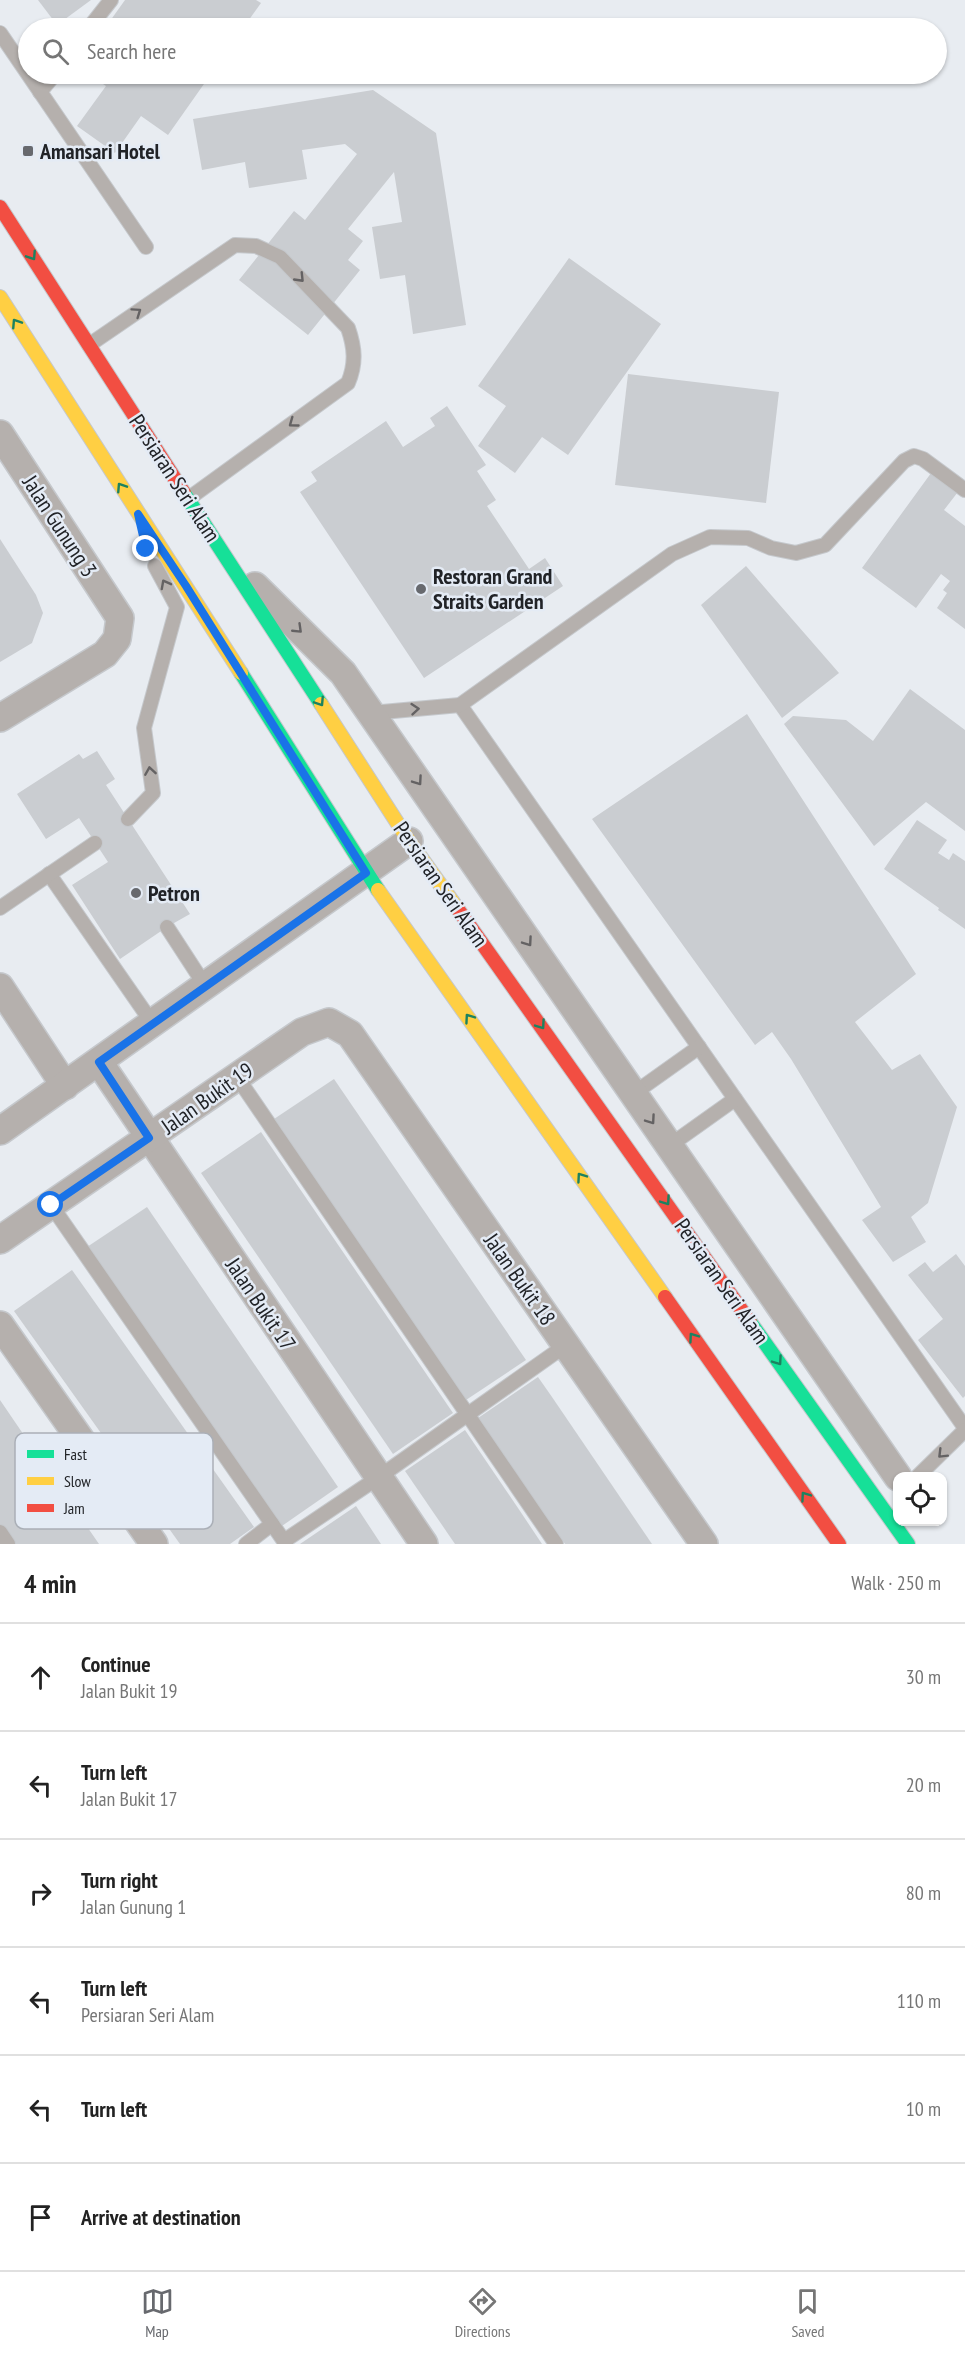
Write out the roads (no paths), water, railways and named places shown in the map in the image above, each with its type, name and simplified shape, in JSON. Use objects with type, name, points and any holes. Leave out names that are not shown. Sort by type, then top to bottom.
[{"type":"main road","name":"Persiaran Seri Alam","points":[[0,207],[410,841],[908,1544]]},
{"type":"main road","points":[[0,297],[186,586],[366,873],[839,1544]]},
{"type":"street","name":"Jalan Gunung 3","points":[[0,434],[120,618],[117,639],[105,654],[0,718]]},
{"type":"street","points":[[226,558],[343,673],[893,1472]]},
{"type":"street","points":[[0,1131],[410,841]]},
{"type":"street","points":[[0,987],[64,1086]]},
{"type":"street","name":"Jalan Bukit 19","points":[[0,1240],[302,1032],[329,1022]]},
{"type":"street","name":"Jalan Bukit 18","points":[[329,1022],[350,1034],[704,1544]]},
{"type":"street","name":"Jalan Bukit 17","points":[[99,1062],[424,1544]]},
{"type":"street","points":[[0,1325],[76,1433]]},
{"type":"street","points":[[915,1526],[920,1544]]},
{"type":"street","points":[[143,1529],[154,1544]]},
{"type":"lane","points":[[97,18],[111,0]]},
{"type":"lane","points":[[0,33],[18,60]]},
{"type":"lane","points":[[35,84],[146,247]]},
{"type":"lane","points":[[40,92],[47,84]]},
{"type":"lane","points":[[89,345],[235,244],[256,246],[280,257],[348,328],[355,368],[348,383],[188,499]]},
{"type":"lane","points":[[371,713],[460,705],[672,554],[710,537],[748,538],[771,548],[796,553],[825,545],[904,461],[914,456],[923,459],[965,490]]},
{"type":"lane","points":[[128,819],[153,793],[144,728],[177,607],[146,549],[138,514]]},
{"type":"lane","points":[[460,705],[965,1429],[922,1472]]},
{"type":"lane","points":[[0,908],[94,843]]},
{"type":"lane","points":[[49,874],[153,1024]]},
{"type":"lane","points":[[167,927],[206,987]]},
{"type":"lane","points":[[633,1094],[699,1047]]},
{"type":"lane","points":[[237,1077],[556,1544]]},
{"type":"lane","points":[[669,1146],[735,1099]]},
{"type":"lane","points":[[51,1205],[209,1433]]},
{"type":"lane","points":[[213,1439],[285,1543],[566,1345]]},
{"type":"lane","points":[[246,1544],[272,1524]]},
{"type":"lane","points":[[0,1532],[8,1544]]},
{"type":"place","name":"Amansari Hotel","points":[[28,151]]},
{"type":"place","name":"Restoran Grand Straits Garden","points":[[421,589]]},
{"type":"place","name":"Petron","points":[[136,893]]}]
